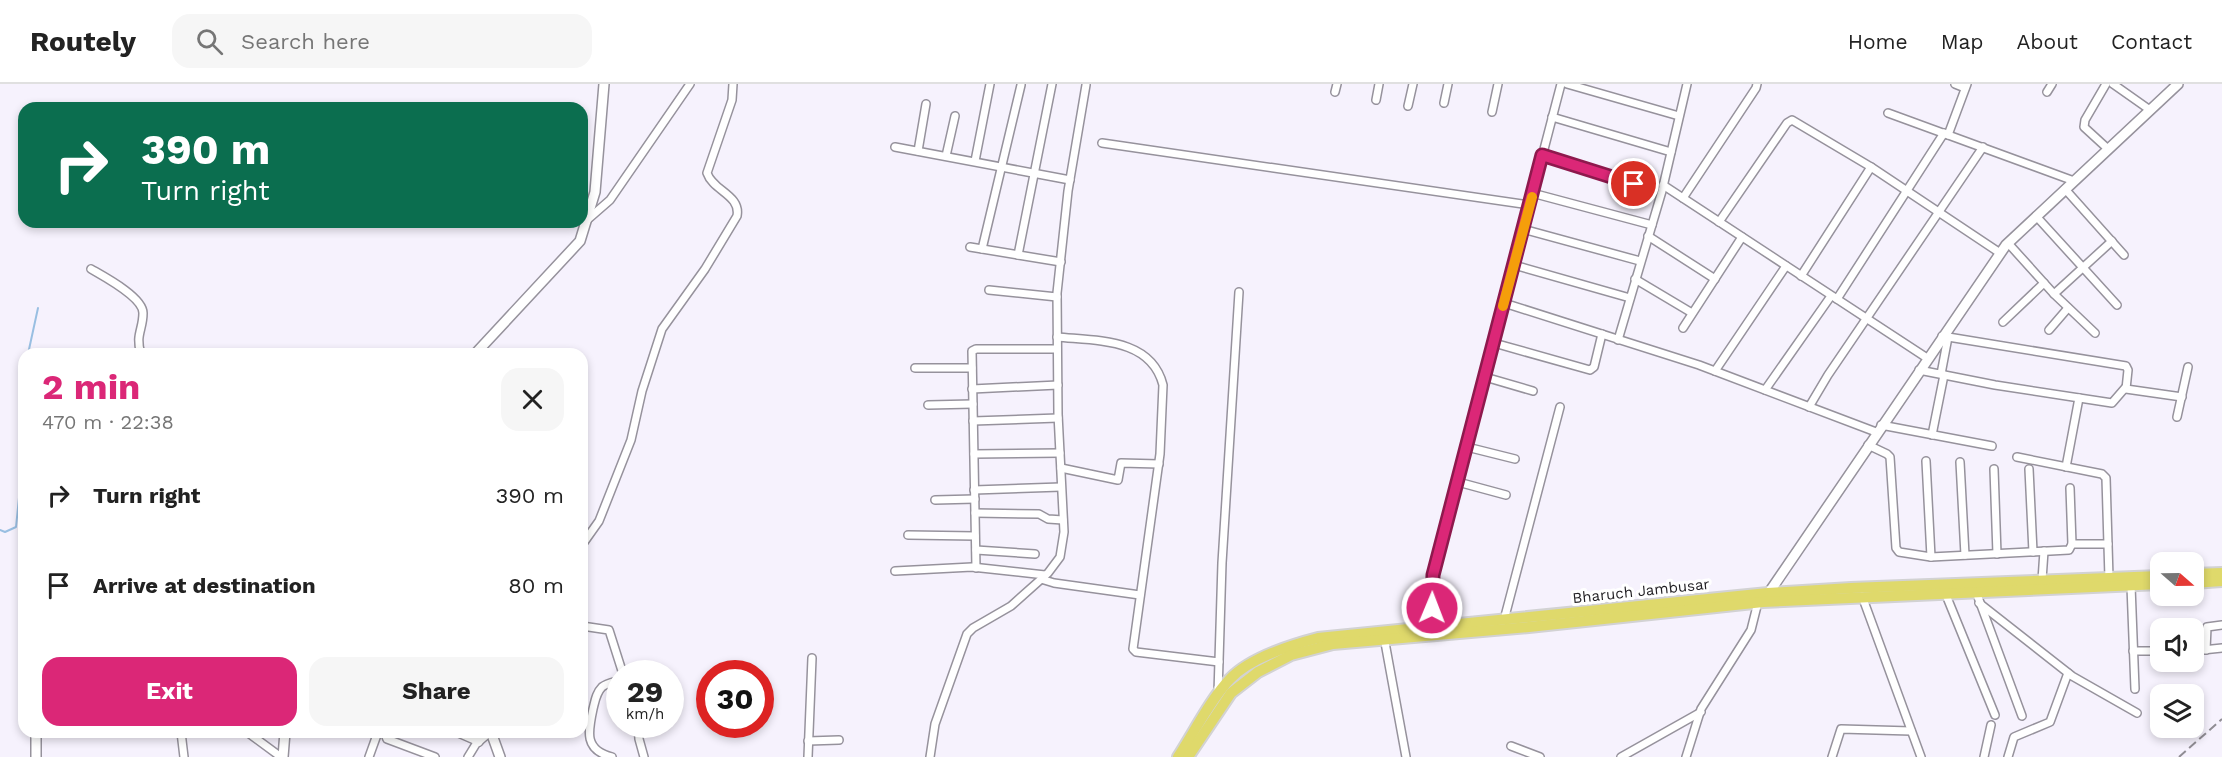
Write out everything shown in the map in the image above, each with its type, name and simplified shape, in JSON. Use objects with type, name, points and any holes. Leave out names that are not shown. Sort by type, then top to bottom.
[{"type":"main road","points":[[2204,574],[2222,573]]},
{"type":"main road","name":"Bharuch Jambusar","points":[[1178,757],[1228,680],[1248,666],[1296,643],[1318,638],[1433,632],[1763,599],[1862,593],[1976,593],[2042,580],[2150,576]]},
{"type":"main road","points":[[2204,582],[2222,581]]},
{"type":"main road","name":"Bharuch Jambusar","points":[[1862,593],[1946,595],[2150,585]]},
{"type":"main road","name":"Bharuch Jambusar","points":[[1433,632],[1504,620],[1628,612]]},
{"type":"main road","name":"Bharuch Jambusar","points":[[1188,757],[1234,690],[1258,672],[1291,655],[1384,636]]},
{"type":"main road","points":[[1228,680],[1234,690]]},
{"type":"street","points":[[588,214],[595,192],[604,84]]},
{"type":"street","points":[[588,218],[610,200],[690,84]]},
{"type":"street","points":[[588,536],[599,520],[631,440],[642,391],[662,329],[705,269],[738,211],[734,201],[710,180],[707,173],[732,100],[733,84]]},
{"type":"street","points":[[975,161],[990,84]]},
{"type":"street","points":[[1018,255],[1052,84]]},
{"type":"street","points":[[1335,92],[1337,84]]},
{"type":"street","points":[[1376,100],[1379,84]]},
{"type":"street","points":[[1408,106],[1413,84]]},
{"type":"street","points":[[1444,103],[1448,84]]},
{"type":"street","points":[[1492,112],[1498,84]]},
{"type":"street","points":[[1433,632],[1432,582],[1561,84]]},
{"type":"street","points":[[1567,84],[1679,116]]},
{"type":"street","points":[[1618,339],[1663,185],[1686,84]]},
{"type":"street","points":[[1683,198],[1757,84]]},
{"type":"street","points":[[1765,390],[1834,297],[1946,134],[1966,86],[1955,84]]},
{"type":"street","points":[[2047,92],[2052,84]]},
{"type":"street","points":[[2106,84],[2085,120],[2084,127],[2108,149]]},
{"type":"street","points":[[2113,84],[2150,110]]},
{"type":"street","points":[[1686,757],[1701,712],[1752,630],[1763,599],[2008,243],[2178,84]]},
{"type":"street","points":[[982,249],[1021,85]]},
{"type":"street","points":[[930,757],[935,724],[967,634],[973,628],[1008,608],[1043,577],[1060,557],[1064,537],[1058,418],[1057,297],[1070,180],[1086,86]]},
{"type":"street","points":[[918,151],[926,104]]},
{"type":"street","points":[[1888,113],[2074,181]]},
{"type":"street","points":[[946,156],[955,116]]},
{"type":"street","points":[[1552,117],[1671,152]]},
{"type":"street","points":[[1719,222],[1789,121],[1795,121],[1908,191],[2000,254]]},
{"type":"street","points":[[1102,143],[1529,205]]},
{"type":"street","points":[[895,147],[1070,180]]},
{"type":"street","points":[[1809,407],[1828,375],[1983,147]]},
{"type":"street","points":[[1542,155],[1634,184]]},
{"type":"street","points":[[1801,276],[1871,167]]},
{"type":"street","points":[[1663,185],[1927,358]]},
{"type":"street","points":[[2066,189],[2124,255]]},
{"type":"street","points":[[1532,193],[1652,225]]},
{"type":"street","points":[[2036,216],[2117,305]]},
{"type":"street","points":[[481,348],[580,241],[584,228]]},
{"type":"street","points":[[1523,229],[1640,261]]},
{"type":"street","points":[[1648,236],[1715,279]]},
{"type":"street","points":[[1683,328],[1742,237]]},
{"type":"street","points":[[2054,294],[2112,242]]},
{"type":"street","points":[[2008,243],[2054,294],[2095,333]]},
{"type":"street","points":[[970,247],[1061,262]]},
{"type":"street","points":[[1514,266],[1630,298]]},
{"type":"street","points":[[1715,371],[1786,266]]},
{"type":"street","points":[[91,268],[124,289],[142,308],[138,341],[140,348]]},
{"type":"street","points":[[1635,279],[1692,313]]},
{"type":"street","points":[[2003,322],[2044,283]]},
{"type":"street","points":[[989,290],[1057,297]]},
{"type":"street","points":[[1218,695],[1223,552],[1239,292]]},
{"type":"street","points":[[1504,303],[1715,371],[1809,407],[1879,429],[1932,435],[1992,446]]},
{"type":"street","points":[[2049,330],[2068,308]]},
{"type":"street","points":[[1494,343],[1590,370],[1594,367],[1602,334]]},
{"type":"street","points":[[1058,337],[1097,341],[1131,348],[1146,356],[1155,365],[1163,384],[1159,464],[1133,647],[1134,651],[1219,662]]},
{"type":"street","points":[[1932,435],[1943,374],[1945,337]]},
{"type":"street","points":[[1920,370],[2114,403],[2125,388],[2128,370],[2126,366],[1945,337]]},
{"type":"street","points":[[976,568],[971,353],[976,349],[1058,349]]},
{"type":"street","points":[[2178,417],[2188,367]]},
{"type":"street","points":[[915,368],[972,368]]},
{"type":"street","points":[[1485,377],[1533,391]]},
{"type":"street","points":[[972,388],[1058,385]]},
{"type":"street","points":[[2125,388],[2182,397]]},
{"type":"street","points":[[2066,467],[2079,398]]},
{"type":"street","points":[[928,405],[973,404]]},
{"type":"street","points":[[1504,620],[1560,407]]},
{"type":"street","points":[[973,421],[1058,418]]},
{"type":"street","points":[[1868,445],[1890,457],[1896,550],[1899,552],[1931,557],[2068,550],[2072,544],[2070,488]]},
{"type":"street","points":[[1467,447],[1515,459]]},
{"type":"street","points":[[974,454],[1060,453]]},
{"type":"street","points":[[2017,457],[2102,474],[2106,478],[2109,578]]},
{"type":"street","points":[[1926,461],[1931,557]]},
{"type":"street","points":[[1959,462],[1965,555]]},
{"type":"street","points":[[1060,468],[1118,480],[1121,463],[1159,464]]},
{"type":"street","points":[[2029,469],[2033,552]]},
{"type":"street","points":[[1994,470],[1997,554]]},
{"type":"street","points":[[1458,482],[1506,495]]},
{"type":"street","points":[[974,490],[1061,487]]},
{"type":"street","points":[[935,500],[975,499]]},
{"type":"street","points":[[975,513],[1039,514],[1048,519],[1063,520]]},
{"type":"street","points":[[908,535],[975,536]]},
{"type":"street","points":[[2072,544],[2108,544]]},
{"type":"street","points":[[976,550],[1035,554]]},
{"type":"street","points":[[2042,580],[2044,551]]},
{"type":"street","points":[[895,571],[976,568],[1043,577],[1054,583],[1140,595]]},
{"type":"street","points":[[2131,586],[2135,689]]},
{"type":"street","points":[[1862,593],[1921,757]]},
{"type":"street","points":[[1976,593],[2068,672],[2137,713]]},
{"type":"street","points":[[1976,593],[2022,716]]},
{"type":"street","points":[[1946,595],[1995,715]]},
{"type":"street","points":[[2222,625],[2207,627],[2206,650],[2222,648]]},
{"type":"street","points":[[588,627],[609,630],[619,660]]},
{"type":"street","points":[[1384,636],[1406,757]]},
{"type":"street","points":[[2133,651],[2150,651]]},
{"type":"street","points":[[808,757],[812,658]]},
{"type":"street","points":[[2008,757],[2014,737],[2050,722],[2068,672]]},
{"type":"street","points":[[606,685],[597,694],[588,729],[590,741],[596,750],[612,757]]},
{"type":"street","points":[[1621,757],[1701,712]]},
{"type":"street","points":[[1984,757],[1991,725]]},
{"type":"street","points":[[1832,757],[1841,729],[1911,731]]},
{"type":"street","points":[[36,738],[36,757]]},
{"type":"street","points":[[182,738],[184,757]]},
{"type":"street","points":[[255,738],[282,757],[284,738]]},
{"type":"street","points":[[369,757],[376,738]]},
{"type":"street","points":[[387,738],[435,757]]},
{"type":"street","points":[[470,738],[479,742]]},
{"type":"street","points":[[468,757],[483,738]]},
{"type":"street","points":[[492,738],[500,757]]},
{"type":"street","points":[[639,738],[644,757]]},
{"type":"street","points":[[808,741],[839,740]]},
{"type":"street","points":[[1511,746],[1540,757]]},
{"type":"waterway","points":[[29,348],[38,308]]},
{"type":"waterway","points":[[0,530],[5,532],[16,527],[18,508]]},
{"type":"railway","points":[[2179,757],[2222,719]]},
{"type":"slow traffic","points":[[1503,306],[1532,197]]},
{"type":"route","points":[[1432,608],[1433,575],[1542,155],[1634,184]]}]
